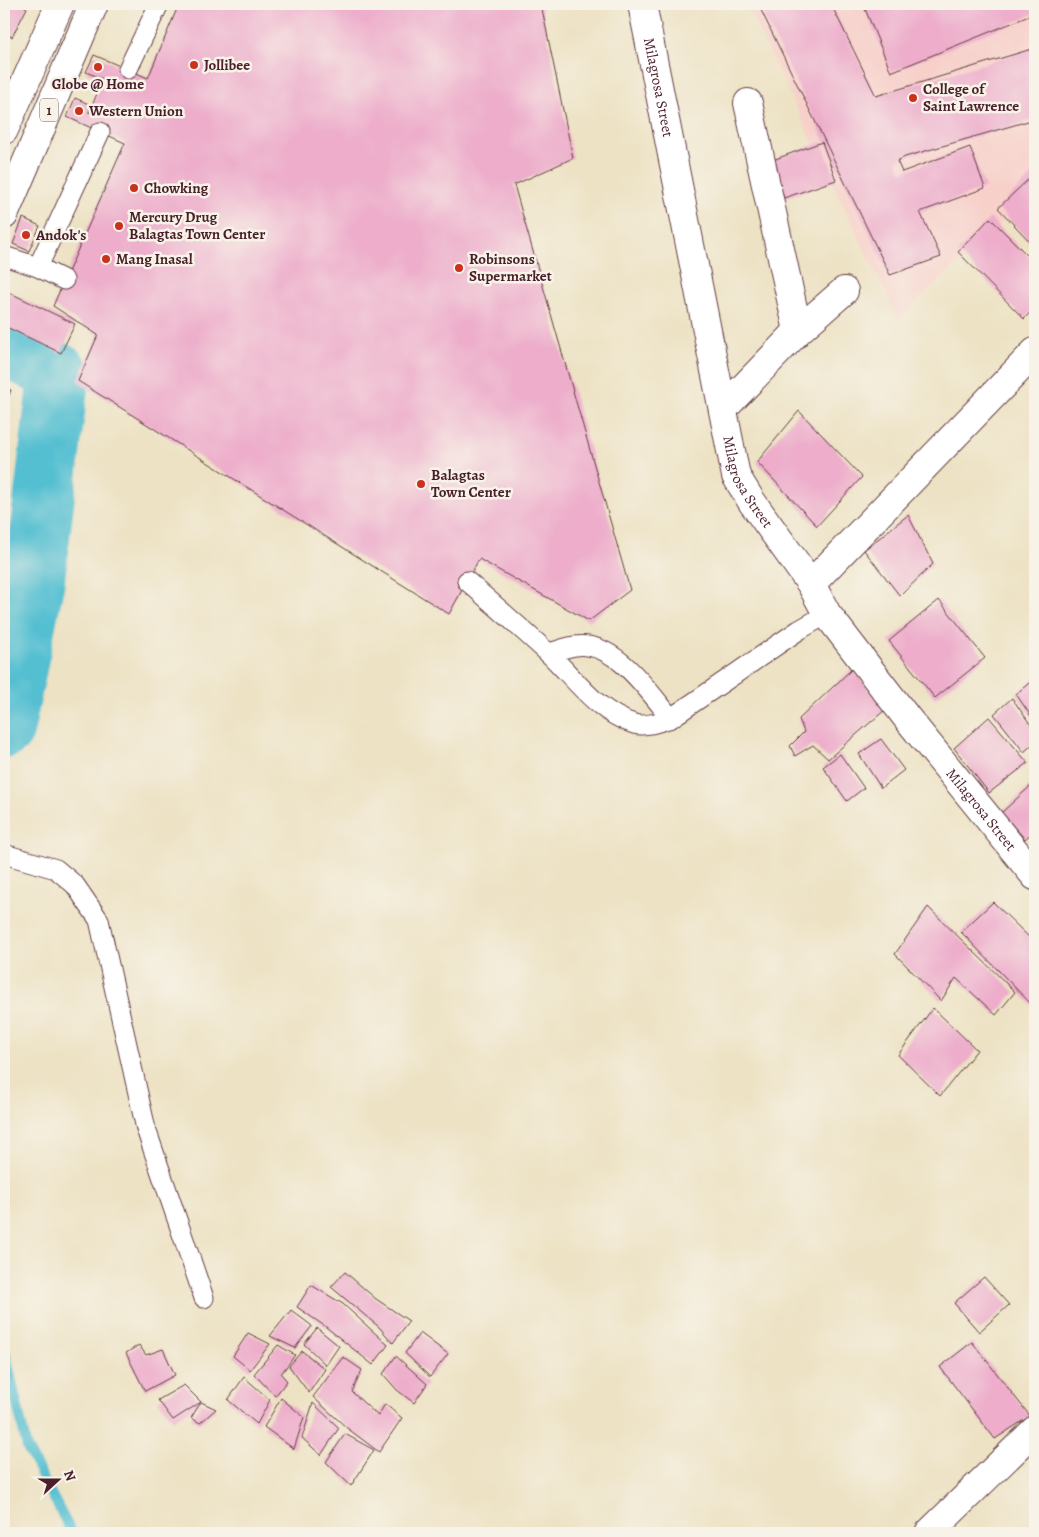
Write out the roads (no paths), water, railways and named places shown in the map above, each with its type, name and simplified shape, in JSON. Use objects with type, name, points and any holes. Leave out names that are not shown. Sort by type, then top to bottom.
[{"type":"main road","name":"1","points":[[4,130],[60,4]]},
{"type":"main road","name":"1","points":[[4,215],[94,4]]},
{"type":"main road","name":"Milagrosa Street","points":[[642,4],[736,476],[752,502],[811,584],[827,614],[907,718],[1035,876]]},
{"type":"main road","points":[[748,103],[798,331]]},
{"type":"main road","points":[[723,409],[798,331],[844,291]]},
{"type":"main road","points":[[811,584],[1035,352]]},
{"type":"main road","points":[[929,1533],[1035,1430]]},
{"type":"lane","points":[[128,69],[159,4]]},
{"type":"lane","points":[[38,267],[100,132]]},
{"type":"lane","points":[[4,256],[38,267],[64,280]]},
{"type":"lane","points":[[467,581],[548,653],[571,679],[595,701],[616,715],[635,724],[650,724],[671,718],[798,630],[827,614]]},
{"type":"lane","points":[[548,653],[576,646],[598,648],[614,655],[671,718]]},
{"type":"lane","points":[[4,854],[56,869],[75,886],[99,920],[146,1129],[204,1298]]},
{"type":"waterway","points":[[4,344],[59,374],[34,582],[4,728]]},
{"type":"waterway","points":[[4,1347],[27,1448],[72,1533]]},
{"type":"place","name":"Jollibee","points":[[194,65]]},
{"type":"place","name":"Globe @ Home","points":[[98,67]]},
{"type":"place","name":"College of Saint Lawrence","points":[[913,98]]},
{"type":"place","name":"Western Union","points":[[79,111]]},
{"type":"place","name":"Chowking","points":[[134,188]]},
{"type":"place","name":"Mercury Drug Balagtas Town Center","points":[[119,226]]},
{"type":"place","name":"Andok's","points":[[26,235]]},
{"type":"place","name":"Mang Inasal","points":[[106,259]]},
{"type":"place","name":"Robinsons Supermarket","points":[[459,268]]},
{"type":"place","name":"Balagtas Town Center","points":[[421,484]]}]
